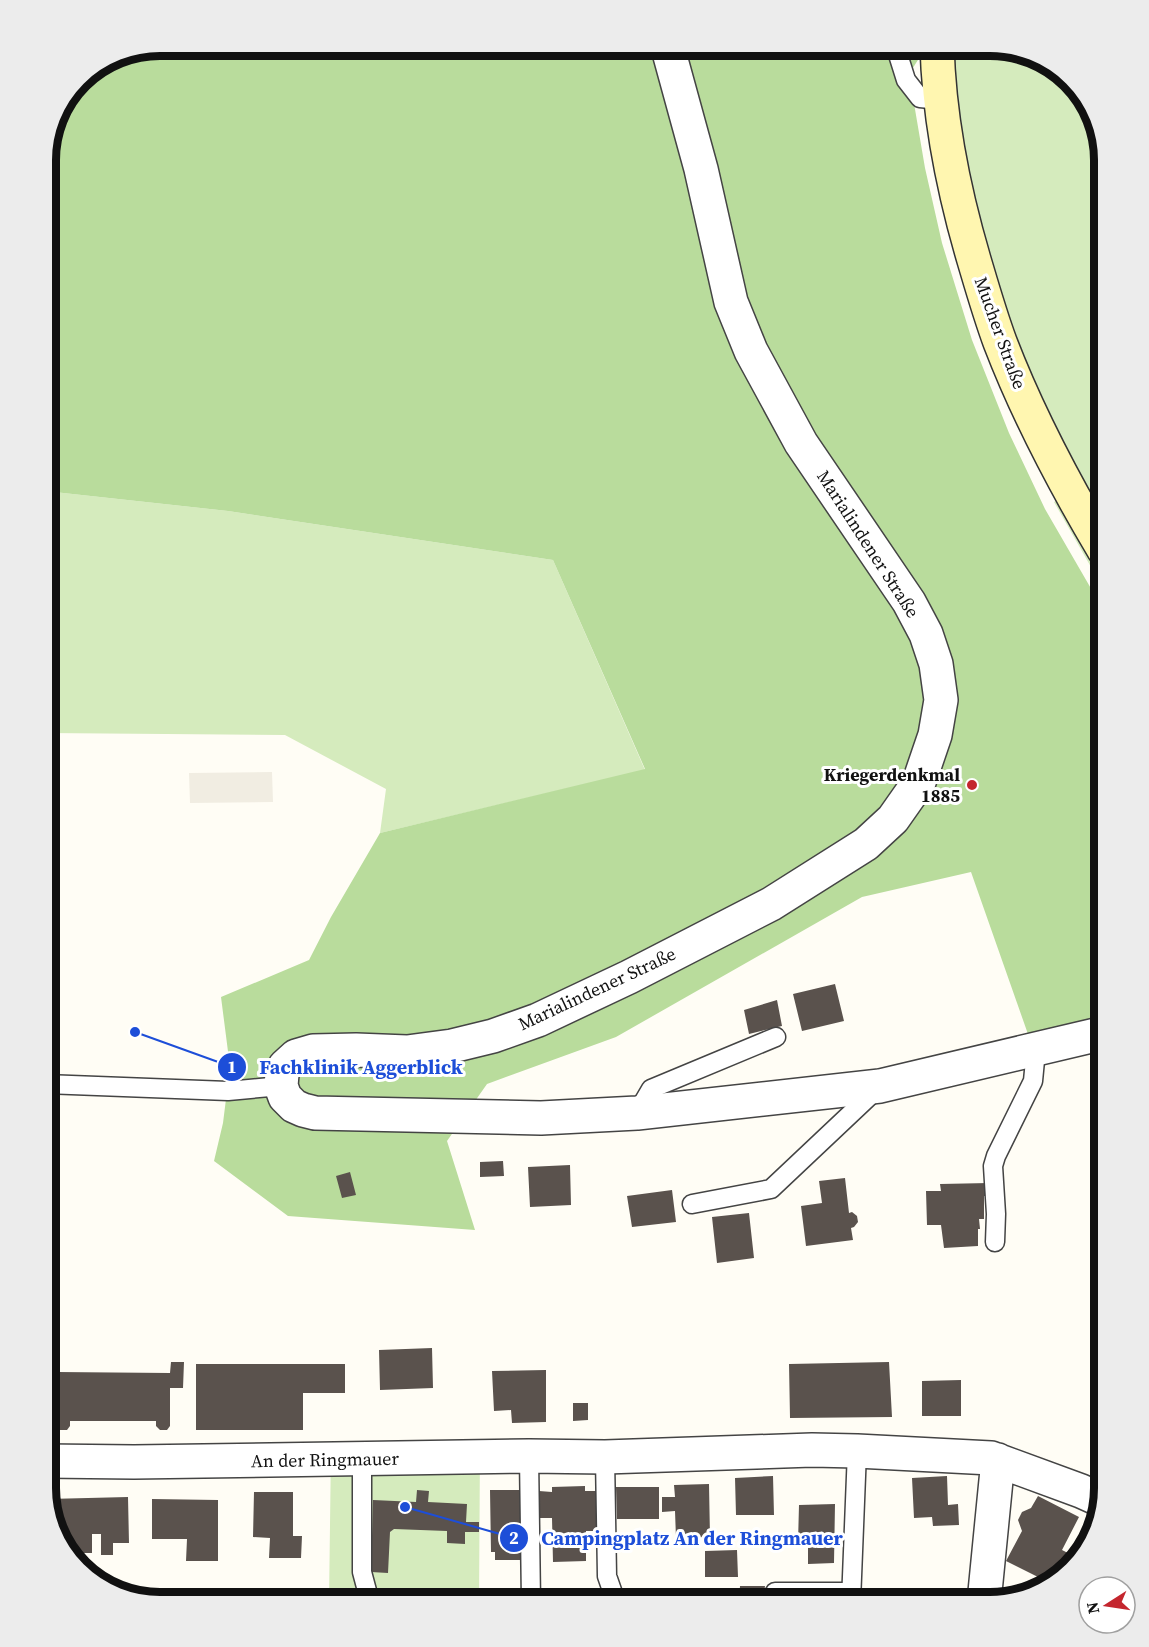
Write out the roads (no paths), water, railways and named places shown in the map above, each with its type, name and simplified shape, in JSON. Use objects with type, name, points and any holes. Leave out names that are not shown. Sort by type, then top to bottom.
[{"type":"main road","name":"Mucher Straße","points":[[938,56],[940,100],[953,183],[1000,341],[1032,415],[1072,496],[1094,533]]},
{"type":"street","name":"Marialindener Straße","points":[[281,1086],[285,1066],[296,1056],[313,1051],[407,1052],[452,1046],[494,1036],[537,1020],[629,977],[771,904],[866,844],[894,819],[919,782],[935,735],[941,700],[936,664],[931,648],[909,602],[801,443],[750,351],[731,303],[701,169],[670,56]]},
{"type":"street","points":[[281,1086],[285,1097],[294,1106],[315,1113],[541,1118],[637,1113],[880,1086],[1094,1036]]},
{"type":"street","name":"An der Ringmauer","points":[[56,1461],[605,1457],[813,1450],[857,1451],[991,1458],[1093,1497]]},
{"type":"street","points":[[985,1592],[998,1460]]},
{"type":"lane","points":[[899,56],[906,80],[920,98],[940,100]]},
{"type":"lane","points":[[637,1113],[651,1089],[776,1036]]},
{"type":"lane","points":[[995,1242],[993,1166],[1033,1081],[1036,1050]]},
{"type":"lane","points":[[56,1084],[228,1091],[281,1086]]},
{"type":"lane","points":[[692,1204],[771,1189],[880,1086]]},
{"type":"lane","points":[[851,1592],[857,1451]]},
{"type":"lane","points":[[529,1456],[531,1591]]},
{"type":"lane","points":[[605,1457],[607,1576],[613,1592]]},
{"type":"lane","points":[[362,1459],[362,1572],[367,1591]]},
{"type":"place","name":"Kriegerdenkmal 1885","points":[[972,785]]},
{"type":"place","name":"Fachklinik Aggerblick","points":[[135,1032]]},
{"type":"place","name":"Campingplatz An der Ringmauer","points":[[405,1507]]}]
